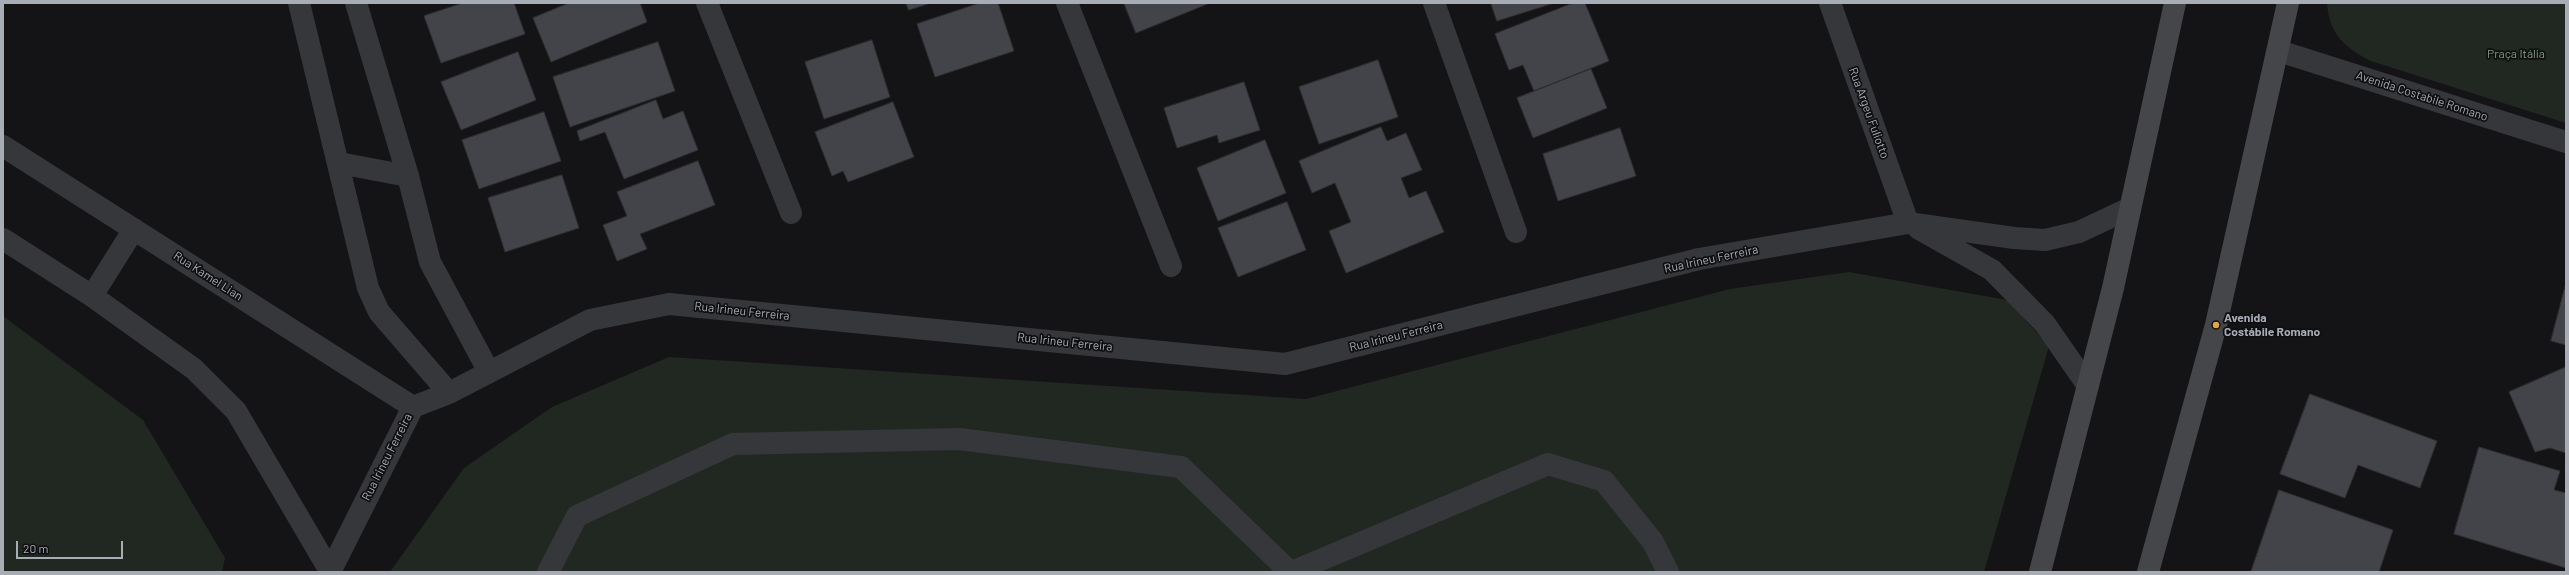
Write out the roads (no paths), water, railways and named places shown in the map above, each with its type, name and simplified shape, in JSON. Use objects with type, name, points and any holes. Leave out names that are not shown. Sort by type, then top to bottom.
[{"type":"main road","points":[[2040,572],[2088,386],[2130,208],[2175,3]]},
{"type":"main road","points":[[2148,572],[2216,325],[2279,51],[2288,3]]},
{"type":"street","points":[[299,3],[368,288],[379,312],[449,392]]},
{"type":"street","points":[[356,3],[408,176],[430,262],[489,372]]},
{"type":"street","points":[[707,3],[791,214]]},
{"type":"street","points":[[1067,3],[1171,266]]},
{"type":"street","points":[[1434,3],[1516,232]]},
{"type":"street","name":"Rua Argeu Fuliotto","points":[[1830,3],[1908,223]]},
{"type":"street","name":"Avenida Costabile Romano","points":[[2279,51],[2566,142]]},
{"type":"street","name":"Rua Kamel Lian","points":[[3,146],[413,407]]},
{"type":"street","points":[[338,163],[408,176]]},
{"type":"street","name":"Rua Irineu Ferreira","points":[[330,571],[413,407],[449,392],[590,320],[669,304],[1285,364],[1699,259],[1908,223],[2014,238],[2045,240],[2079,232],[2130,208]]},
{"type":"street","points":[[1908,223],[1992,270],[2045,324],[2088,386]]},
{"type":"street","points":[[92,296],[134,229]]},
{"type":"street","points":[[3,239],[92,296],[194,369],[236,411],[330,571]]},
{"type":"street","points":[[548,572],[577,516],[733,444],[959,439],[1181,467],[1291,572],[1548,464],[1604,481],[1653,542],[1668,572]]},
{"type":"place","name":"Avenida Costábile Romano","points":[[2216,325]]},
{"type":"park label","name":"Praça Itália","points":[[2516,54]]}]
